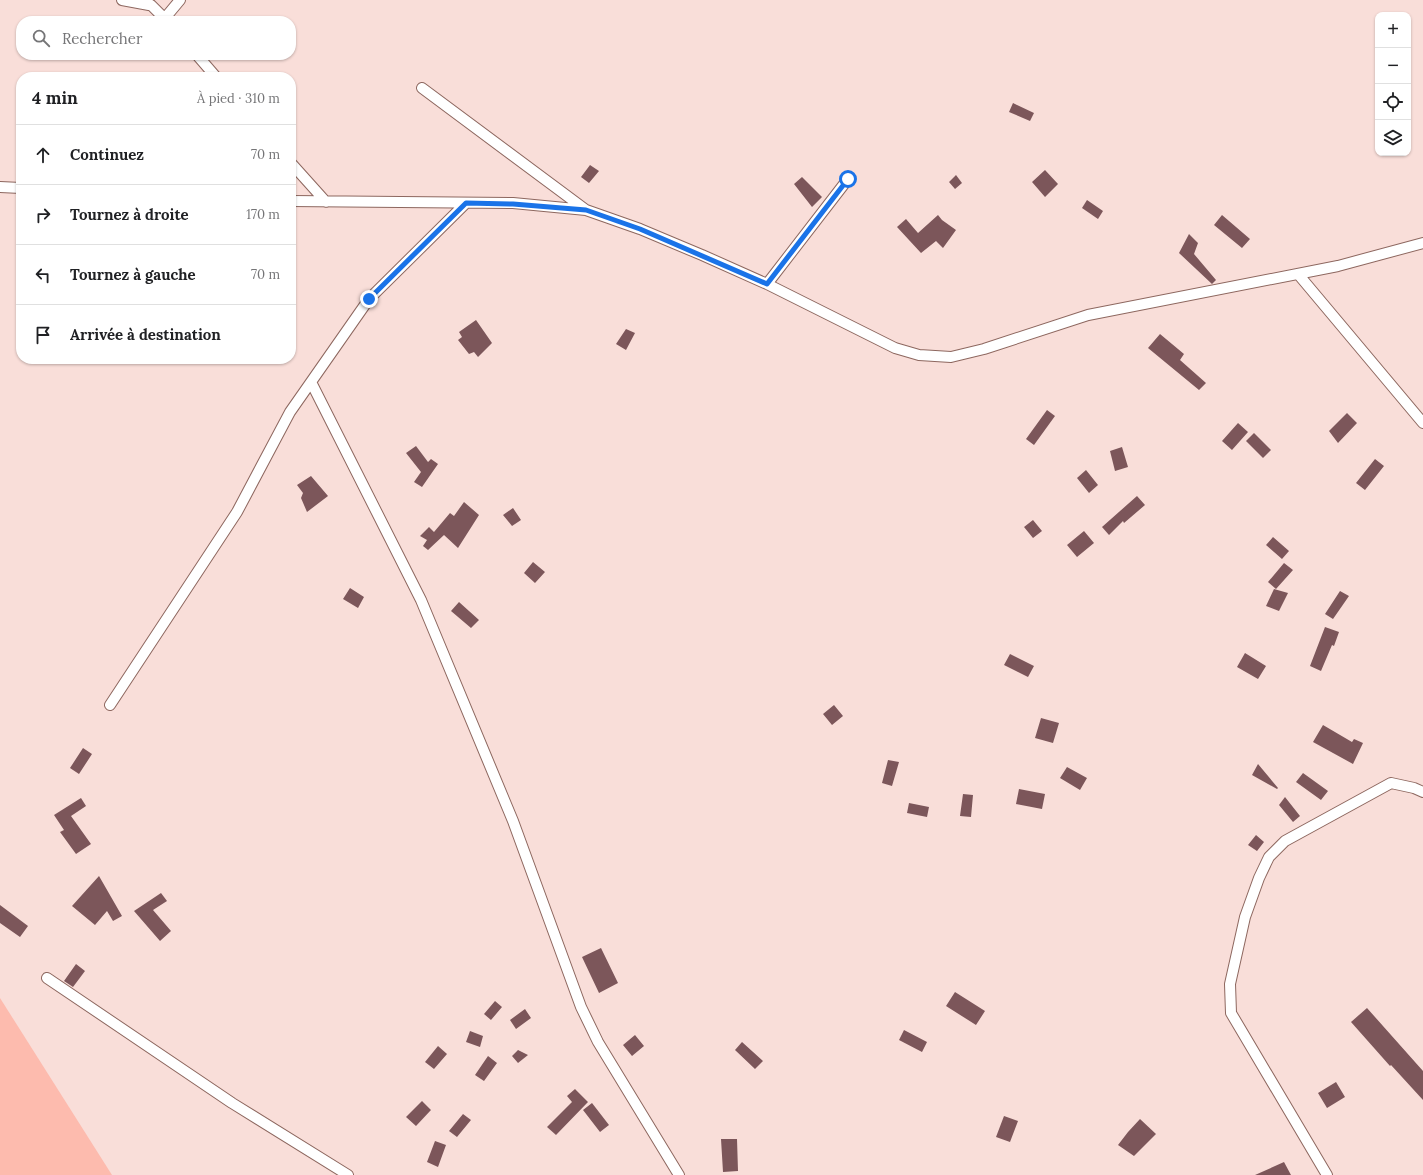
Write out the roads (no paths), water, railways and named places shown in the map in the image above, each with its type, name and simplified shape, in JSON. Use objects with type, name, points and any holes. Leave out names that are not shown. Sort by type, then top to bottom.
[{"type":"street","points":[[122,0],[147,3],[162,16]]},
{"type":"street","points":[[168,16],[180,0]]},
{"type":"street","points":[[201,60],[212,72]]},
{"type":"street","points":[[422,88],[586,210]]},
{"type":"street","points":[[296,169],[326,202]]},
{"type":"street","points":[[767,284],[848,179]]},
{"type":"street","points":[[0,187],[16,188]]},
{"type":"street","points":[[296,201],[513,204],[586,210],[640,229],[767,284],[895,348],[919,355],[950,357],[984,349],[1088,315],[1338,266],[1423,243]]},
{"type":"street","points":[[110,705],[237,512],[290,412],[369,299],[466,203]]},
{"type":"street","points":[[1298,274],[1423,423]]},
{"type":"street","points":[[311,382],[421,600],[513,821],[581,1007],[598,1042],[679,1175]]},
{"type":"street","points":[[1327,1175],[1231,1013],[1230,984],[1245,918],[1259,878],[1269,857],[1285,841],[1391,783],[1414,788],[1423,792]]},
{"type":"street","points":[[47,978],[232,1103],[348,1175]]}]
